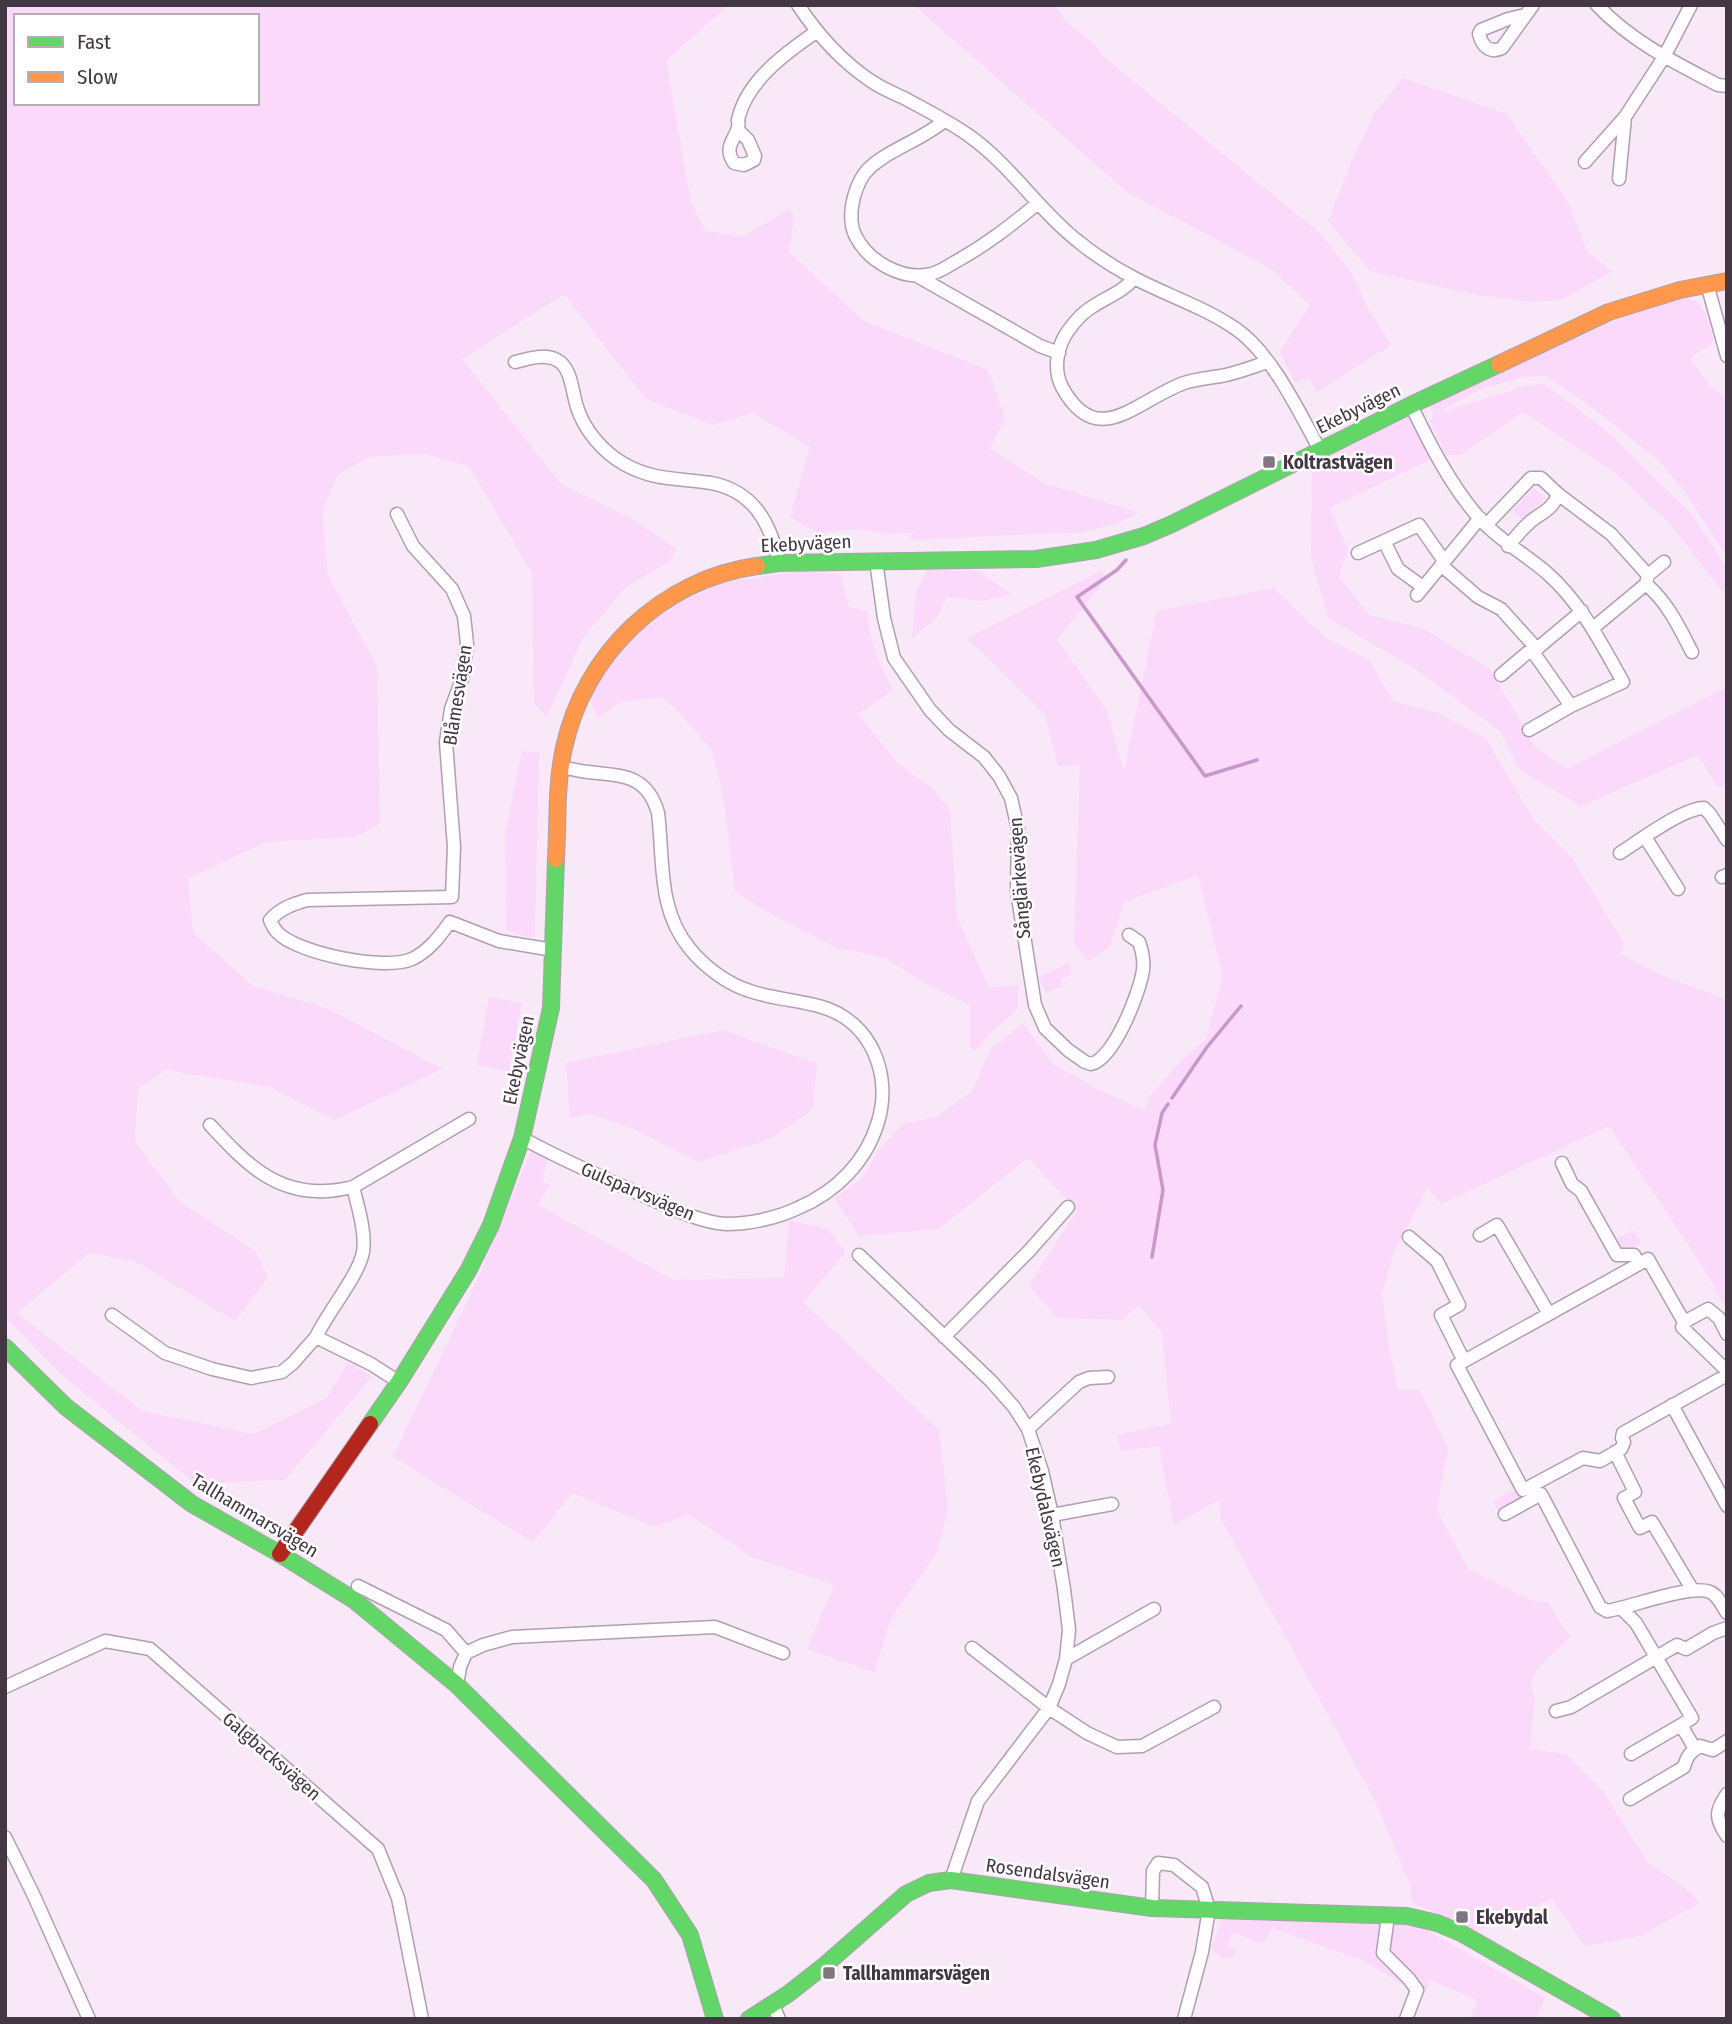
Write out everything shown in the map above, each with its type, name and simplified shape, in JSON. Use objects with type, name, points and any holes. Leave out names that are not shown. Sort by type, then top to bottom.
[{"type":"street","points":[[798,5],[816,32],[833,50],[872,81],[968,135],[1014,174],[1037,204],[1078,241],[1134,278],[1238,330],[1282,382],[1320,450]]},
{"type":"street","points":[[1597,5],[1615,25],[1664,57],[1718,85],[1727,86]]},
{"type":"street","points":[[1585,162],[1625,117],[1664,57],[1691,5]]},
{"type":"street","points":[[738,130],[738,118],[744,105],[766,73],[784,55],[816,32]]},
{"type":"street","points":[[1619,179],[1625,117]]},
{"type":"street","points":[[944,121],[926,136],[881,159],[865,174],[854,197],[851,219],[854,233],[867,251],[891,270],[906,276],[935,273],[989,243],[1037,204]]},
{"type":"street","points":[[919,276],[1040,346],[1059,353]]},
{"type":"street","points":[[1134,278],[1116,294],[1096,304],[1081,316],[1067,333],[1059,353],[1057,369],[1059,382],[1079,412],[1099,419],[1120,416],[1157,395],[1194,379],[1235,373],[1267,362]]},
{"type":"street","name":"Ekebyvägen","points":[[280,1554],[399,1382],[468,1271],[491,1225],[523,1138],[551,1008],[564,747],[576,708],[594,671],[635,622],[680,592],[712,577],[742,568],[779,563],[1035,559],[1107,548],[1172,524],[1411,405],[1609,312],[1680,290],[1727,281]]},
{"type":"street","points":[[1707,284],[1727,356]]},
{"type":"street","points":[[515,362],[547,356],[566,368],[578,409],[591,434],[622,463],[645,474],[670,480],[713,484],[747,499],[760,511],[767,524],[779,563]]},
{"type":"street","points":[[1411,405],[1459,493],[1508,546],[1546,572],[1567,592],[1593,628],[1623,682],[1571,706],[1529,730]]},
{"type":"street","points":[[1384,541],[1398,569],[1420,591],[1483,522],[1531,478],[1541,478],[1611,534],[1674,616],[1692,652]]},
{"type":"street","points":[[1508,546],[1530,522],[1550,509],[1558,494]]},
{"type":"street","name":"Blåmesvägen","points":[[397,513],[413,546],[452,589],[464,617],[467,644],[462,679],[451,709],[446,742],[454,847],[450,922]]},
{"type":"street","points":[[1358,553],[1419,525],[1443,563],[1478,597],[1501,608],[1535,651],[1571,706]]},
{"type":"street","name":"Sånglärkevägen","points":[[876,561],[884,618],[897,664],[930,710],[949,730],[984,757],[1011,798],[1018,829],[1017,891],[1035,1006],[1045,1028],[1068,1050],[1091,1064],[1101,1059],[1132,1009],[1143,968],[1139,942],[1129,934]]},
{"type":"street","points":[[1593,628],[1664,562]]},
{"type":"street","points":[[1501,674],[1527,653],[1535,651],[1582,611]]},
{"type":"street","name":"Gulsparvsvägen","points":[[523,1138],[688,1215],[726,1224],[751,1222],[783,1215],[819,1198],[836,1186],[855,1168],[864,1154],[877,1126],[883,1104],[882,1076],[877,1060],[864,1037],[853,1025],[824,1007],[750,992],[733,985],[703,963],[690,949],[671,920],[665,897],[658,813],[655,801],[643,786],[624,776],[561,767]]},
{"type":"street","points":[[1620,853],[1696,808],[1704,808],[1710,814],[1727,840]]},
{"type":"street","points":[[1645,837],[1678,889]]},
{"type":"street","points":[[452,897],[307,900],[289,905],[270,919],[279,935],[308,948],[350,961],[393,963],[411,960],[426,950],[450,922],[499,941],[553,950]]},
{"type":"street","points":[[211,1125],[240,1157],[262,1175],[307,1191],[353,1187],[463,1125]]},
{"type":"street","points":[[1562,1163],[1572,1184],[1581,1191],[1617,1255],[1634,1255],[1639,1265]]},
{"type":"street","points":[[113,1315],[165,1353],[212,1369],[251,1378],[282,1372],[316,1337],[363,1253],[353,1187]]},
{"type":"street","points":[[944,1337],[1030,1251],[1068,1207]]},
{"type":"street","points":[[1480,1234],[1497,1225],[1549,1314]]},
{"type":"street","points":[[1409,1237],[1437,1261],[1459,1305],[1440,1315],[1464,1361]]},
{"type":"street","name":"Ekebydalsvägen","points":[[859,1255],[991,1381],[1014,1407],[1028,1429],[1042,1471],[1052,1516],[1069,1630],[1066,1659],[1049,1707],[978,1801],[951,1880]]},
{"type":"street","points":[[1505,1514],[1532,1492],[1583,1458],[1600,1461],[1615,1452],[1623,1446],[1623,1433],[1727,1373],[1683,1324],[1648,1259],[1457,1365],[1523,1490],[1532,1492],[1541,1494],[1600,1607],[1607,1611],[1622,1609],[1692,1589],[1711,1592],[1727,1614]]},
{"type":"street","points":[[1683,1324],[1708,1309],[1719,1318],[1727,1334]]},
{"type":"street","points":[[316,1337],[371,1364],[399,1382]]},
{"type":"street","name":"Tallhammarsvägen","points":[[5,1347],[66,1407],[192,1504],[354,1600],[457,1685],[654,1881],[690,1936],[715,2019]]},
{"type":"street","points":[[1028,1429],[1079,1382],[1089,1378],[1108,1377]]},
{"type":"street","points":[[1672,1405],[1727,1506]]},
{"type":"street","points":[[1615,1452],[1635,1492],[1624,1498],[1640,1528],[1652,1522],[1692,1589]]},
{"type":"street","points":[[1052,1516],[1112,1504]]},
{"type":"street","points":[[358,1586],[446,1630],[466,1653]]},
{"type":"street","points":[[1066,1659],[1154,1609]]},
{"type":"street","points":[[1622,1609],[1636,1623],[1692,1718],[1631,1754]]},
{"type":"street","points":[[457,1685],[466,1653],[512,1637],[715,1627],[783,1653]]},
{"type":"street","points":[[1556,1711],[1571,1707],[1677,1645],[1686,1649],[1727,1628]]},
{"type":"street","name":"Galgbacksvägen","points":[[5,1687],[105,1641],[150,1649],[378,1849],[398,1898],[422,2019]]},
{"type":"street","points":[[972,1648],[1049,1707],[1087,1733],[1116,1747],[1142,1746],[1214,1707]]},
{"type":"street","points":[[1681,1725],[1695,1749]]},
{"type":"street","points":[[1630,1799],[1684,1767],[1688,1754],[1700,1746],[1713,1749],[1727,1741]]},
{"type":"street","points":[[1727,1794],[1717,1814],[1727,1836]]},
{"type":"street","points":[[5,1837],[89,2019]]},
{"type":"street","points":[[1152,1908],[1153,1871],[1158,1863],[1174,1865],[1202,1887],[1209,1909],[1202,1952],[1184,2019]]},
{"type":"street","name":"Rosendalsvägen","points":[[749,2019],[776,2012],[899,1901],[930,1883],[951,1880],[1152,1908],[1407,1916],[1437,1923],[1461,1933],[1610,2019]]},
{"type":"street","points":[[1388,1916],[1383,1953],[1417,1990],[1406,2019]]},
{"type":"shaded area","points":[[5,5],[729,5],[666,60],[691,203],[706,231],[743,237],[789,209],[794,217],[789,252],[864,321],[988,370],[1005,418],[990,449],[1044,483],[1139,513],[1118,523],[1084,532],[908,540],[915,532],[893,534],[857,529],[818,533],[790,517],[810,447],[753,413],[713,425],[646,399],[564,294],[462,359],[562,485],[632,519],[676,549],[670,561],[625,588],[583,638],[547,716],[534,703],[532,573],[469,466],[425,454],[370,457],[337,475],[322,513],[328,575],[377,667],[380,824],[355,837],[267,842],[188,878],[193,933],[253,986],[329,1009],[442,1069],[335,1120],[270,1087],[166,1070],[138,1089],[135,1142],[181,1203],[255,1251],[268,1277],[235,1321],[135,1261],[89,1253],[17,1313],[142,1411],[253,1434],[327,1398],[348,1363],[372,1376],[285,1480],[195,1483],[64,1377],[5,1317]]},
{"type":"shaded area","points":[[914,5],[1054,5],[1066,21],[1095,45],[1101,55],[1321,234],[1352,274],[1368,308],[1391,345],[1316,392],[1309,377],[1295,383],[1280,352],[1310,305],[1270,268],[1127,192]]},
{"type":"shaded area","points":[[1403,78],[1507,114],[1569,204],[1587,251],[1612,272],[1562,299],[1534,302],[1478,295],[1370,271],[1328,221],[1374,114]]},
{"type":"shaded area","points":[[1683,297],[1697,302],[1701,307],[1714,341],[1690,359],[1710,386],[1727,399],[1727,557],[1686,493],[1660,462],[1601,414],[1547,376],[1521,377],[1479,390],[1438,413],[1529,385],[1544,384],[1605,430],[1693,516],[1727,568],[1727,598],[1672,526],[1616,473],[1523,412],[1460,455],[1446,455],[1430,421],[1434,415],[1430,407],[1439,399],[1623,317]]},
{"type":"shaded area","points":[[1409,415],[1432,459],[1329,508],[1348,549],[1339,577],[1369,615],[1422,628],[1491,670],[1535,747],[1567,769],[1727,687],[1727,782],[1719,788],[1698,755],[1581,806],[1520,770],[1500,731],[1411,666],[1328,618],[1311,557],[1312,466]]},
{"type":"shaded area","points":[[1534,488],[1546,498],[1522,520],[1512,511]]},
{"type":"shaded area","points":[[928,568],[976,570],[1012,595],[982,601],[947,597],[936,619],[912,638],[916,594]]},
{"type":"shaded area","points":[[806,571],[841,575],[849,607],[867,611],[876,652],[893,690],[858,714],[898,764],[931,787],[950,810],[957,917],[989,988],[1018,985],[1018,1009],[989,1034],[975,1051],[970,1047],[970,1005],[921,981],[885,958],[835,947],[762,909],[735,891],[723,793],[712,751],[683,716],[662,697],[621,702],[598,718],[589,697],[624,645],[672,606],[724,582]]},
{"type":"shaded area","points":[[1101,571],[1107,578],[1057,639],[1107,711],[1124,771],[1157,611],[1274,588],[1324,637],[1369,660],[1394,702],[1438,713],[1486,739],[1534,820],[1572,858],[1624,943],[1620,954],[1661,975],[1727,1002],[1727,1309],[1698,1259],[1609,1126],[1441,1204],[1428,1187],[1394,1252],[1382,1293],[1398,1390],[1420,1390],[1448,1448],[1437,1510],[1468,1569],[1532,1601],[1548,1602],[1570,1637],[1537,1669],[1530,1685],[1535,1696],[1530,1749],[1566,1754],[1602,1790],[1648,1863],[1692,1893],[1699,1903],[1641,1936],[1585,1946],[1552,1899],[1477,1931],[1412,1903],[1409,1882],[1375,1801],[1221,1519],[1219,1500],[1174,1525],[1159,1446],[1121,1451],[1117,1435],[1171,1424],[1162,1333],[1139,1305],[1122,1320],[1057,1318],[1029,1285],[1077,1211],[1028,1158],[938,1229],[859,1236],[834,1198],[861,1180],[879,1149],[903,1124],[937,1117],[973,1090],[990,1050],[1023,1023],[1053,1064],[1144,1111],[1149,1097],[1183,1059],[1206,1039],[1223,977],[1198,875],[1124,902],[1109,947],[1089,961],[1074,943],[1080,765],[1058,766],[1045,715],[967,638]]},
{"type":"shaded area","points":[[522,751],[539,752],[535,936],[529,937],[506,930],[505,834]]},
{"type":"shaded area","points":[[1069,963],[1072,975],[1061,979],[1062,986],[1046,993],[1038,977]]},
{"type":"shaded area","points":[[489,997],[522,1003],[509,1071],[477,1065]]},
{"type":"shaded area","points":[[723,1030],[817,1064],[813,1109],[772,1138],[699,1162],[634,1129],[590,1114],[570,1118],[566,1063]]},
{"type":"shaded area","points":[[538,1151],[546,1155],[548,1160],[542,1176],[543,1182],[550,1184],[538,1205],[673,1280],[784,1278],[789,1220],[828,1229],[846,1252],[803,1302],[939,1430],[948,1508],[938,1550],[891,1619],[874,1672],[807,1649],[834,1585],[752,1557],[688,1514],[655,1527],[572,1493],[533,1542],[393,1457],[479,1276],[530,1153]]},
{"type":"shaded area","points":[[1633,1230],[1641,1243],[1631,1249],[1619,1250],[1614,1240]]},
{"type":"shaded area","points":[[1515,1489],[1521,1500],[1499,1512],[1493,1501]]},
{"type":"shaded area","points":[[1222,1919],[1376,1921],[1421,1927],[1545,1998],[1536,2019],[1470,2019],[1477,2000],[1430,1980],[1423,1997],[1364,1961],[1272,1928],[1263,1944],[1232,1932],[1228,1945],[1236,1951],[1233,1958],[1222,1958],[1211,1948]]},
{"type":"waterway","points":[[1126,560],[1117,570],[1077,597],[1205,776],[1257,760]]},
{"type":"waterway","points":[[1172,1098],[1207,1047],[1241,1006]]},
{"type":"waterway","points":[[1152,1257],[1163,1190],[1155,1145],[1162,1113],[1168,1104]]},
{"type":"traffic: fast","points":[[757,566],[779,563],[1036,559],[1096,550],[1144,536],[1172,524],[1499,364]]},
{"type":"traffic: fast","points":[[370,1424],[468,1271],[491,1225],[522,1138],[551,1008],[556,859]]},
{"type":"traffic: fast","points":[[5,1347],[66,1407],[192,1504],[354,1600],[457,1685],[654,1880],[690,1935],[715,2019]]},
{"type":"traffic: fast","points":[[749,2019],[788,1994],[825,1965],[906,1894],[929,1883],[951,1880],[1152,1908],[1407,1916],[1437,1923],[1461,1933],[1612,2019]]},
{"type":"traffic: slow","points":[[1499,364],[1609,312],[1680,290],[1727,281]]},
{"type":"traffic: slow","points":[[556,859],[561,761],[574,714],[589,682],[609,653],[632,627],[659,605],[690,587],[722,574],[757,566]]},
{"type":"traffic: jam","points":[[280,1554],[370,1424]]},
{"type":"place","name":"Koltrastvägen","points":[[1269,462]]},
{"type":"place","name":"Ekebydal","points":[[1462,1917]]},
{"type":"place","name":"Tallhammarsvägen","points":[[829,1973]]}]
